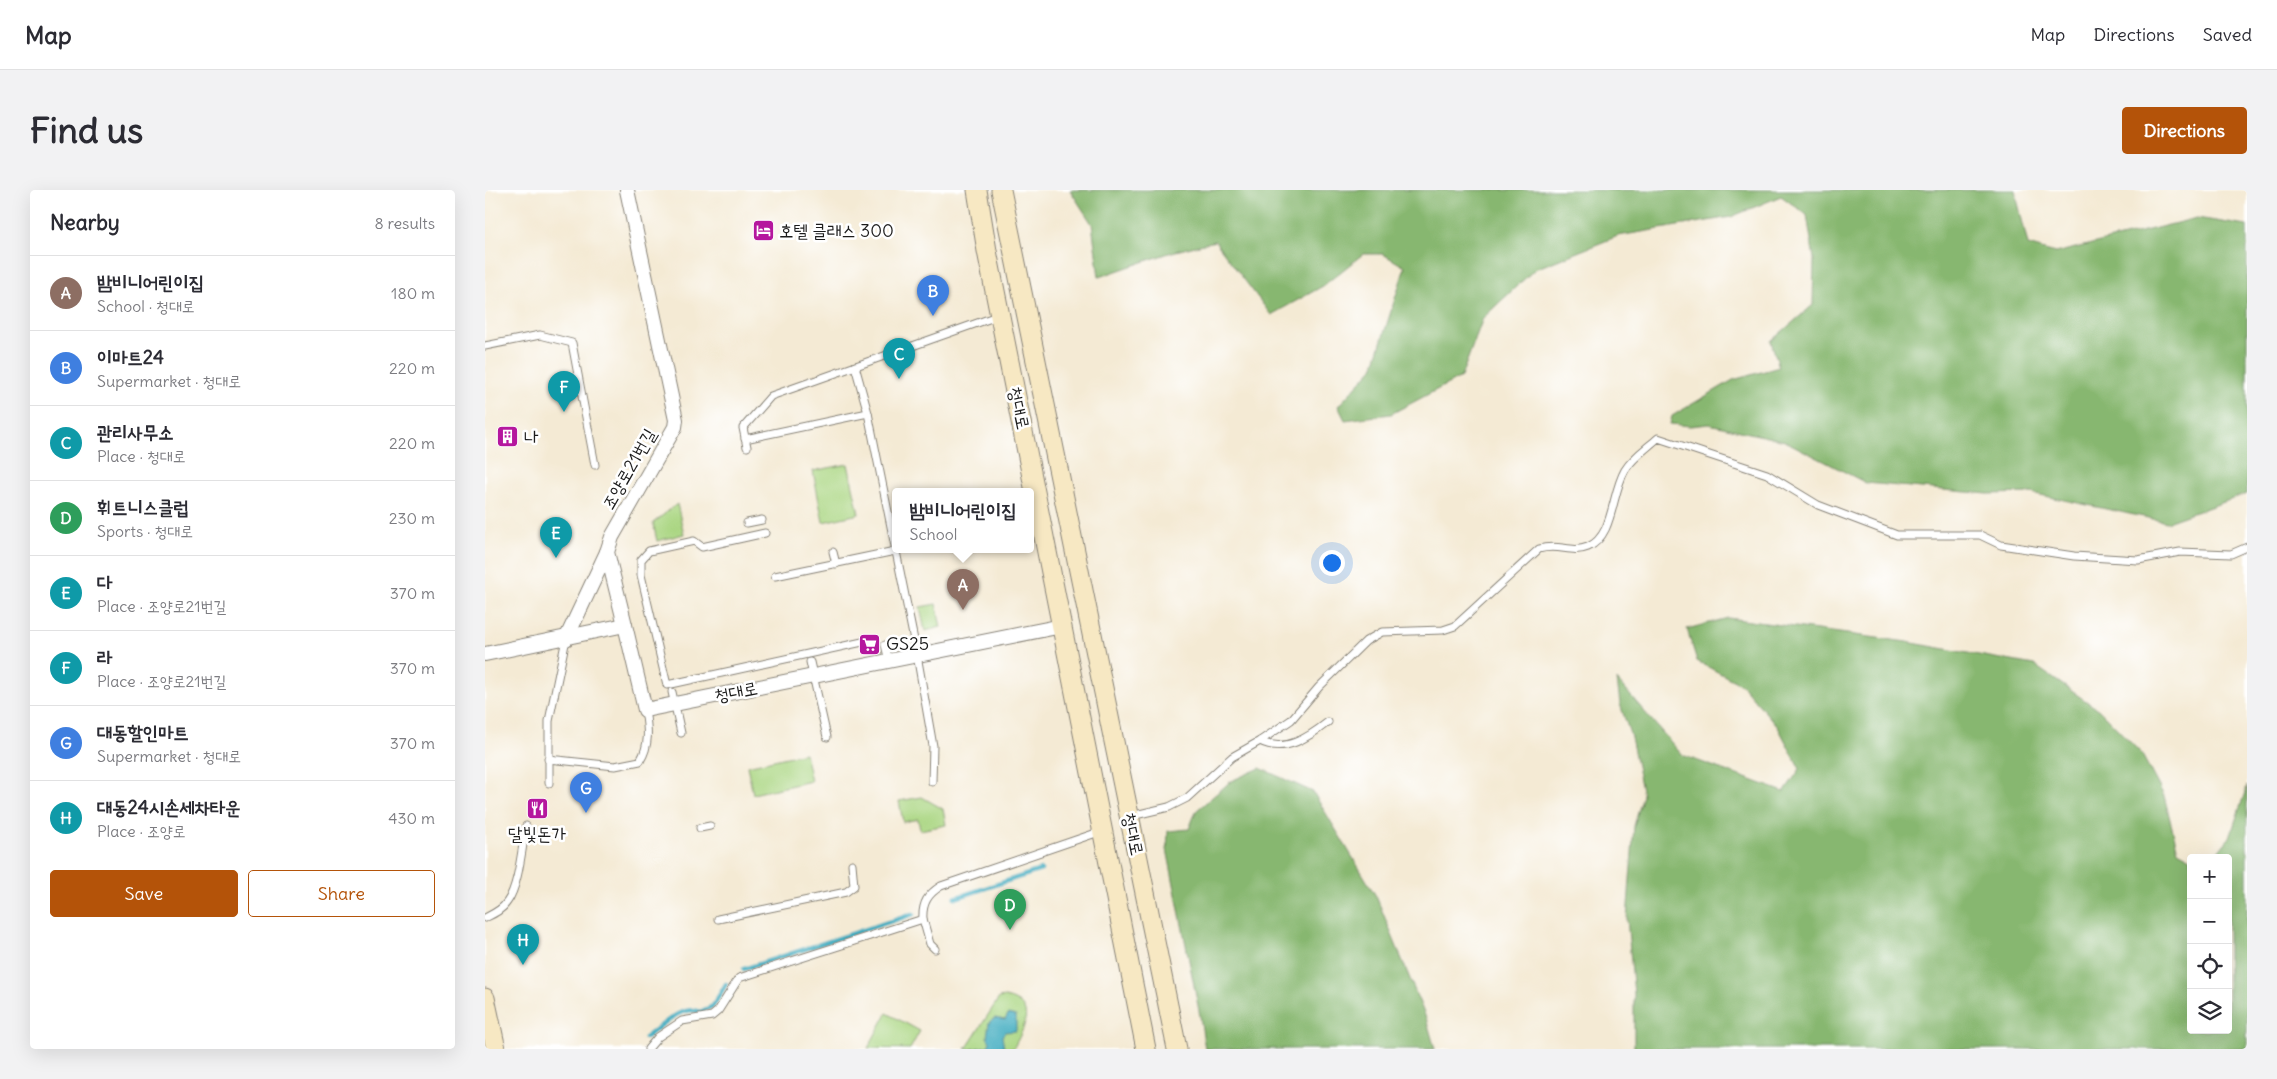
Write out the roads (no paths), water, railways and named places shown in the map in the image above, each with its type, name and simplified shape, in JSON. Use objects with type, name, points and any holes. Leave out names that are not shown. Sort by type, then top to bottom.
[{"type":"street","name":"조양로21번길","points":[[566,639],[612,538],[675,427],[676,420],[627,190]]},
{"type":"street","name":"청대로","points":[[977,190],[1000,315],[1146,1049]]},
{"type":"street","name":"청대로","points":[[1001,190],[1177,1049]]},
{"type":"street","points":[[1000,315],[1025,307]]},
{"type":"street","points":[[607,552],[645,710]]},
{"type":"street","name":"청대로","points":[[645,710],[674,698],[813,676],[1088,620]]},
{"type":"street","points":[[485,654],[566,639],[625,625]]},
{"type":"street","points":[[485,998],[492,1047]]},
{"type":"lane","points":[[747,447],[743,428],[771,396],[1000,315]]},
{"type":"lane","points":[[485,346],[540,335],[572,343],[595,465]]},
{"type":"lane","points":[[855,366],[868,413],[892,536]]},
{"type":"lane","points":[[745,439],[868,413]]},
{"type":"lane","points":[[1129,816],[1169,808],[1187,798],[1232,757],[1291,720],[1319,687],[1366,641],[1382,632],[1443,630],[1455,626],[1539,549],[1552,545],[1574,551],[1587,547],[1601,539],[1608,525],[1619,481],[1626,469],[1639,454],[1658,438],[1767,474],[1818,505],[1897,535],[1980,535],[2001,545],[2074,556],[2138,560],[2180,552],[2231,554],[2247,547]]},
{"type":"lane","points":[[747,523],[762,520]]},
{"type":"lane","points":[[765,533],[702,547],[694,541],[649,551],[641,560],[641,575],[667,685],[867,641]]},
{"type":"lane","points":[[833,552],[836,564]]},
{"type":"lane","points":[[775,576],[892,552]]},
{"type":"lane","points":[[895,553],[917,655],[933,746],[932,782]]},
{"type":"lane","points":[[549,783],[549,721],[566,639]]},
{"type":"lane","points":[[885,645],[889,661]]},
{"type":"lane","points":[[810,662],[827,737]]},
{"type":"lane","points":[[674,698],[681,733]]},
{"type":"lane","points":[[548,759],[615,766],[640,761],[646,752],[648,728],[645,710]]},
{"type":"lane","points":[[1260,741],[1269,746],[1284,746],[1319,730],[1328,722]]},
{"type":"lane","points":[[485,918],[498,912],[508,902],[513,889],[526,826]]},
{"type":"lane","points":[[700,828],[710,826]]},
{"type":"lane","points":[[935,949],[931,944],[923,919],[924,904],[929,896],[941,886],[1102,831]]},
{"type":"lane","points":[[718,919],[846,892],[854,886],[852,864]]},
{"type":"lane","points":[[648,1049],[658,1038],[682,1022],[712,1016],[718,1011],[739,978],[923,919]]},
{"type":"water","points":[[1008,1014],[1016,1016],[1016,1031],[1005,1032],[1002,1036],[1004,1048],[973,1049],[988,1046],[990,1042],[987,1037],[989,1022],[995,1018],[1005,1020]]},
{"type":"waterway","points":[[955,898],[1041,870]]},
{"type":"waterway","points":[[744,969],[913,914]]},
{"type":"waterway","points":[[645,1038],[678,1014],[693,1010],[700,1012],[713,1006],[726,984]]},
{"type":"place","name":"호텔 클래스 300","points":[[763,231]]},
{"type":"place","name":"이마트24","points":[[933,316]]},
{"type":"place","name":"관리사무소","points":[[899,379]]},
{"type":"place","name":"라","points":[[564,412]]},
{"type":"place","name":"나","points":[[508,437]]},
{"type":"place","name":"다","points":[[556,558]]},
{"type":"place","name":"밤비니어린이집","points":[[963,610]]},
{"type":"place","name":"GS25","points":[[870,644]]},
{"type":"place","name":"달빛돈가","points":[[537,809]]},
{"type":"place","name":"대동할인마트","points":[[586,813]]},
{"type":"place","name":"휘트니스클럽","points":[[1010,930]]},
{"type":"place","name":"대동24시손세차타운","points":[[523,965]]}]
